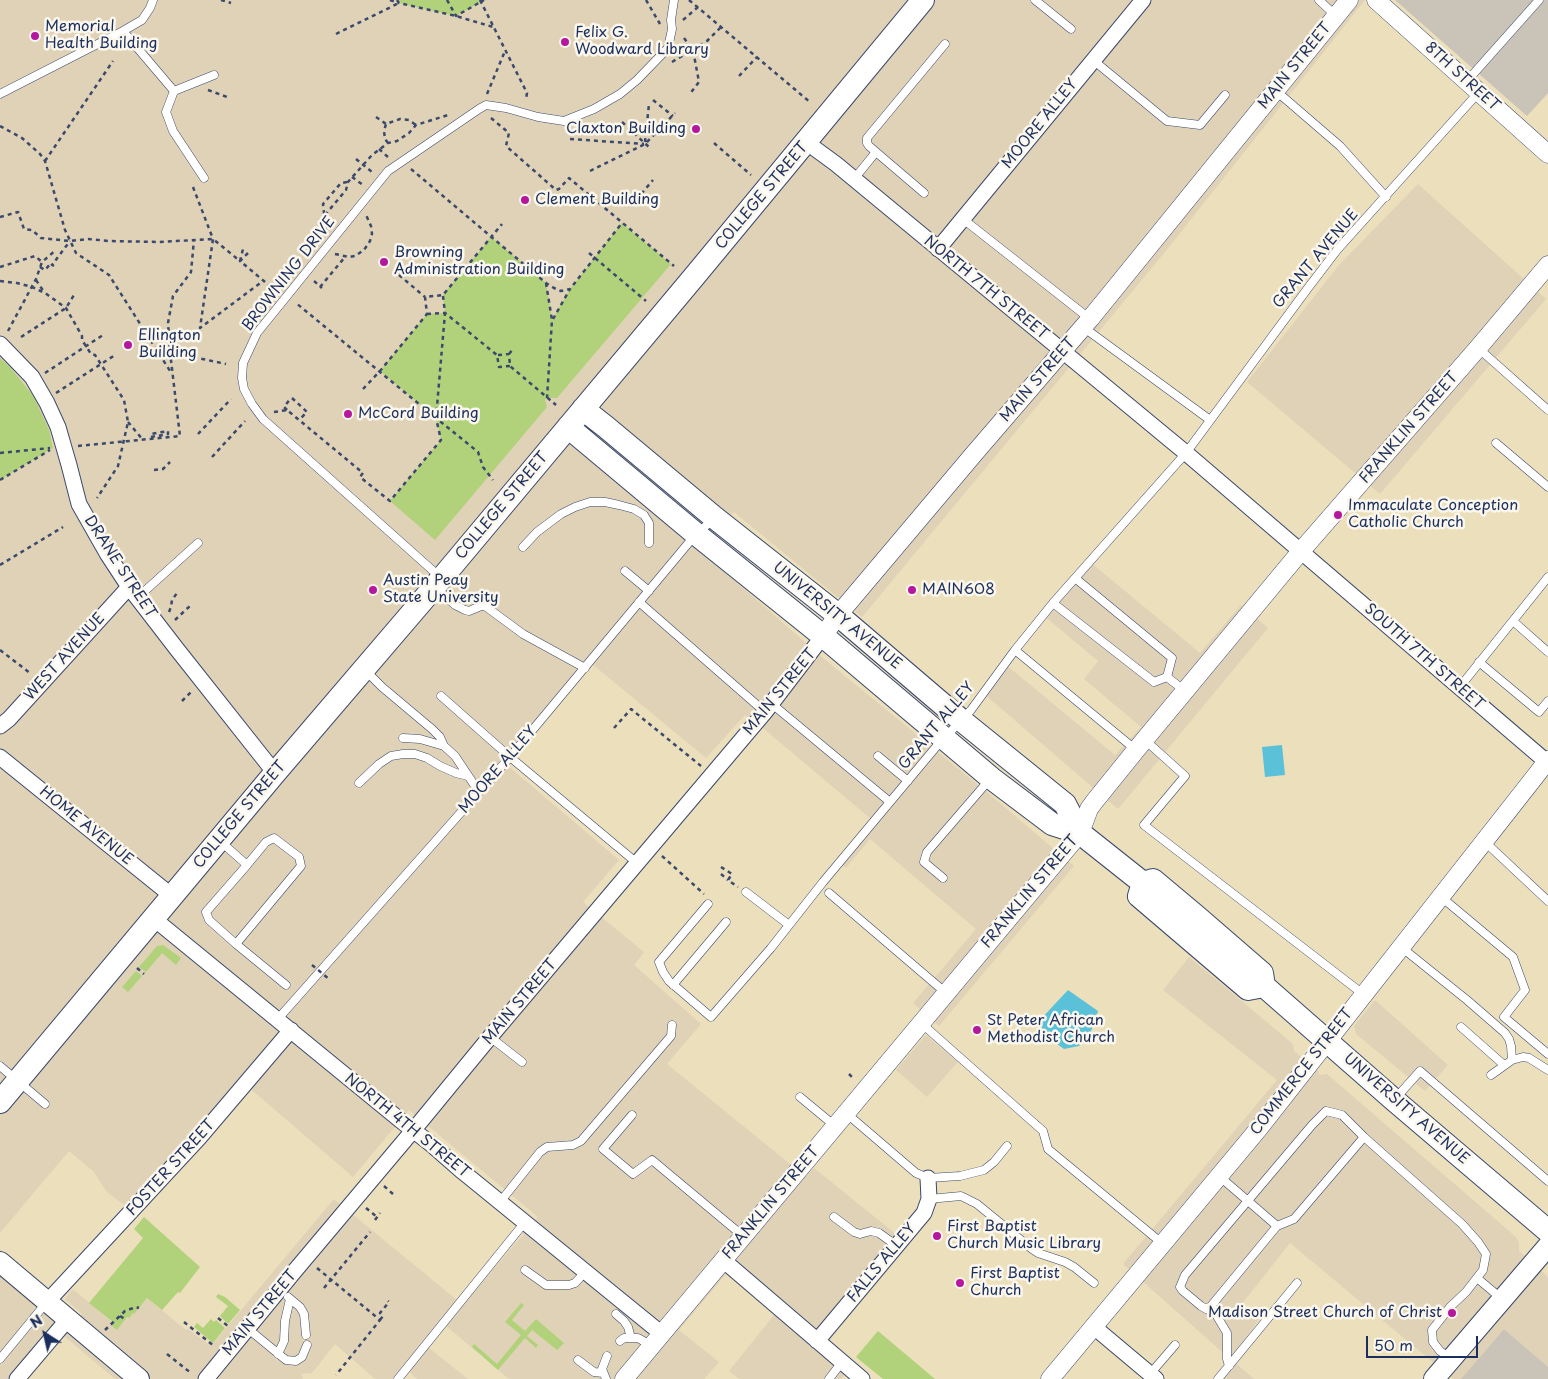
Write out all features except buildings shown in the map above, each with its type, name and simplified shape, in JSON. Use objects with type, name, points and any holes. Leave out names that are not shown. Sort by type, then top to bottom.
[{"type":"main road","name":"COLLEGE STREET","points":[[0,1102],[275,773],[438,583],[923,0]]},
{"type":"main road","name":"UNIVERSITY AVENUE","points":[[583,409],[606,426],[715,518],[838,615],[1065,804],[1080,833]]},
{"type":"main road","name":"UNIVERSITY AVENUE","points":[[568,427],[696,534],[823,636],[991,778],[1052,824],[1080,833],[1143,883],[1153,880],[1262,973],[1264,986],[1548,1231]]},
{"type":"main road","points":[[1434,1379],[1548,1246]]},
{"type":"main road","points":[[0,1262],[139,1379]]},
{"type":"street","name":"MOORE ALLEY","points":[[938,249],[1143,0]]},
{"type":"street","name":"MAIN STREET","points":[[206,1379],[247,1328],[285,1294],[490,1037],[768,708],[838,615],[1063,351],[1348,0]]},
{"type":"street","name":"8TH STREET","points":[[1376,0],[1548,154]]},
{"type":"street","name":"NORTH 7TH STREET","points":[[806,142],[854,179],[1063,351],[1301,551]]},
{"type":"street","name":"FRANKLIN STREET","points":[[624,1379],[1080,833],[1089,809],[1094,802],[1301,551],[1548,265]]},
{"type":"street","name":"DRANE STREET","points":[[0,344],[32,377],[47,403],[58,427],[79,504],[108,554],[133,592],[275,773]]},
{"type":"street","name":"SOUTH 7TH STREET","points":[[1301,551],[1459,688],[1548,761]]},
{"type":"street","name":"WEST AVENUE","points":[[0,726],[9,720],[133,592]]},
{"type":"street","name":"HOME AVENUE","points":[[0,757],[172,896]]},
{"type":"street","name":"COMMERCE STREET","points":[[1050,1379],[1219,1176],[1548,761]]},
{"type":"street","name":"NORTH 4TH STREET","points":[[153,918],[525,1222],[546,1246],[585,1272],[657,1340]]},
{"type":"street","name":"FOSTER STREET","points":[[47,1302],[199,1138],[291,1030]]},
{"type":"street","points":[[928,1178],[929,1199]]},
{"type":"street","name":"FALLS ALLEY","points":[[817,1341],[924,1213],[929,1199]]},
{"type":"street","points":[[723,1260],[862,1379]]},
{"type":"street","points":[[17,1379],[68,1319]]},
{"type":"street","points":[[1094,1326],[1153,1376]]},
{"type":"lane","points":[[0,94],[142,20],[153,0]]},
{"type":"lane","name":"BROWNING DRIVE","points":[[585,668],[523,634],[485,606],[469,611],[455,605],[438,583],[395,537],[263,419],[244,389],[242,378],[243,363],[257,333],[388,171],[486,105],[564,121],[594,109],[620,94],[637,80],[668,48],[672,29],[671,20],[674,0]]},
{"type":"lane","points":[[1319,0],[1336,16]]},
{"type":"lane","name":"GRANT AVENUE","points":[[1186,453],[1337,250],[1386,197],[1539,0]]},
{"type":"lane","points":[[1040,2],[1071,29]]},
{"type":"lane","points":[[123,31],[174,91]]},
{"type":"lane","points":[[924,193],[868,146],[867,138],[945,44]]},
{"type":"lane","points":[[1093,60],[1167,121],[1200,125],[1225,95]]},
{"type":"lane","points":[[204,178],[173,131],[166,112],[174,91],[214,75]]},
{"type":"lane","points":[[1275,90],[1340,146],[1386,197]]},
{"type":"lane","points":[[854,179],[876,152]]},
{"type":"lane","points":[[963,219],[1086,323],[1210,420]]},
{"type":"lane","points":[[1478,348],[1548,410]]},
{"type":"lane","points":[[1496,442],[1548,487]]},
{"type":"lane","name":"GRANT ALLEY","points":[[674,985],[711,1017],[936,747],[971,710],[1015,650],[1053,603],[1186,453]]},
{"type":"lane","points":[[523,547],[550,522],[574,507],[590,502],[605,502],[634,508],[644,515],[649,523],[648,543]]},
{"type":"lane","name":"MOORE ALLEY","points":[[277,1020],[510,757],[696,534],[715,518]]},
{"type":"lane","points":[[133,592],[198,542]]},
{"type":"lane","points":[[625,571],[649,591]]},
{"type":"lane","points":[[1459,688],[1548,577]]},
{"type":"lane","points":[[1075,578],[1172,658],[1167,677]]},
{"type":"lane","points":[[639,602],[768,708],[890,802]]},
{"type":"lane","points":[[1053,603],[1154,682],[1167,677]]},
{"type":"lane","points":[[1513,621],[1548,652]]},
{"type":"lane","points":[[1015,650],[1185,776],[1144,825],[1363,994]]},
{"type":"lane","points":[[1479,662],[1539,712],[1548,701]]},
{"type":"lane","points":[[364,669],[382,687],[432,728],[440,737],[444,746],[455,756],[479,792]]},
{"type":"lane","points":[[1167,677],[1185,691]]},
{"type":"lane","points":[[441,696],[510,757],[637,863]]},
{"type":"lane","points":[[403,738],[420,739],[444,746]]},
{"type":"lane","points":[[359,783],[379,764],[391,756],[403,754],[415,754],[456,774],[468,776]]},
{"type":"lane","points":[[878,756],[908,782]]},
{"type":"lane","points":[[943,878],[924,862],[927,852],[991,778]]},
{"type":"lane","points":[[236,944],[301,866],[299,857],[274,838],[266,842],[206,912],[209,920],[236,944],[286,985]]},
{"type":"lane","points":[[219,840],[246,865]]},
{"type":"lane","points":[[1484,840],[1548,901]]},
{"type":"lane","points":[[746,892],[789,925]]},
{"type":"lane","points":[[829,893],[946,993]]},
{"type":"lane","points":[[1440,896],[1513,957],[1525,990],[1504,1017],[1548,1054]]},
{"type":"lane","points":[[708,904],[660,962],[665,976],[674,985],[726,922]]},
{"type":"lane","points":[[1401,946],[1505,1033],[1511,1046],[1512,1060]]},
{"type":"lane","points":[[921,1023],[1043,1131],[1048,1149],[1163,1244]]},
{"type":"lane","points":[[500,1202],[540,1152],[547,1147],[573,1145],[580,1141],[671,1036],[672,1025]]},
{"type":"lane","points":[[1461,1027],[1504,1065]]},
{"type":"lane","points":[[490,1037],[522,1062]]},
{"type":"lane","points":[[1491,1075],[1512,1060],[1523,1057],[1529,1058],[1548,1070]]},
{"type":"lane","points":[[0,1066],[45,1104]]},
{"type":"lane","points":[[1394,1100],[1420,1071],[1548,1181]]},
{"type":"lane","points":[[800,1097],[840,1120],[916,1173],[928,1178],[960,1176],[984,1170],[994,1162],[1006,1146]]},
{"type":"lane","points":[[1364,1137],[1294,1219],[1277,1226],[1211,1306],[1206,1309],[1201,1306],[1180,1287],[1182,1281],[1312,1125],[1326,1111],[1342,1116],[1462,1224],[1486,1254],[1483,1270],[1432,1330],[1433,1342],[1440,1351],[1452,1359]]},
{"type":"lane","points":[[632,1115],[603,1149],[633,1174],[652,1160],[743,1236]]},
{"type":"lane","points":[[1219,1176],[1277,1226]]},
{"type":"lane","points":[[929,1199],[961,1196],[977,1204],[1032,1249],[1065,1262],[1094,1283]]},
{"type":"lane","points":[[834,1217],[854,1232],[860,1234],[871,1231],[879,1233],[897,1246]]},
{"type":"lane","points":[[398,1379],[525,1222]]},
{"type":"lane","points":[[525,1270],[546,1285],[569,1285],[575,1283],[585,1272]]},
{"type":"lane","points":[[1477,1278],[1502,1299]]},
{"type":"lane","points":[[1218,1379],[1297,1283]]},
{"type":"lane","points":[[285,1294],[300,1307],[304,1314],[306,1335]]},
{"type":"lane","points":[[278,1354],[284,1341],[285,1294]]},
{"type":"lane","points":[[0,1359],[47,1302]]},
{"type":"lane","points":[[1211,1306],[1227,1333],[1227,1359],[1229,1366]]},
{"type":"lane","points":[[616,1314],[628,1327],[631,1338]]},
{"type":"lane","points":[[247,1328],[286,1360],[296,1361],[302,1357],[306,1345]]},
{"type":"lane","points":[[620,1341],[624,1338],[657,1340]]},
{"type":"lane","points":[[1153,1376],[1175,1345]]},
{"type":"lane","points":[[604,1376],[602,1368],[607,1356]]},
{"type":"lane","points":[[578,1360],[594,1372],[604,1376]]},
{"type":"lane","points":[[829,1379],[842,1362]]},
{"type":"path","points":[[221,0],[231,3]]},
{"type":"path","points":[[390,0],[493,27]]},
{"type":"path","points":[[447,0],[456,16]]},
{"type":"path","points":[[646,0],[661,26]]},
{"type":"path","points":[[689,0],[811,103]]},
{"type":"path","points":[[336,34],[398,1]]},
{"type":"path","points":[[456,16],[482,1],[493,27],[527,93],[526,99]]},
{"type":"path","points":[[683,20],[698,7]]},
{"type":"path","points":[[670,62],[707,41],[721,26]]},
{"type":"path","points":[[684,38],[693,50],[699,82],[689,95]]},
{"type":"path","points":[[486,96],[505,50]]},
{"type":"path","points":[[739,76],[757,57]]},
{"type":"path","points":[[45,161],[113,61]]},
{"type":"path","points":[[590,171],[645,144],[674,114],[653,100]]},
{"type":"path","points":[[645,144],[649,104]]},
{"type":"path","points":[[324,215],[346,190],[348,182],[352,177],[372,155],[388,143],[397,142],[416,125],[452,114]]},
{"type":"path","points":[[486,114],[509,133],[506,146],[556,190],[569,178],[674,266]]},
{"type":"path","points":[[376,117],[386,124]]},
{"type":"path","points":[[386,124],[400,119],[408,120],[416,125]]},
{"type":"path","points":[[622,122],[650,148]]},
{"type":"path","points":[[386,124],[384,138],[388,143]]},
{"type":"path","points":[[0,126],[22,138],[35,148],[45,161],[65,230],[76,253],[108,275],[173,376]]},
{"type":"path","points":[[409,133],[412,138]]},
{"type":"path","points":[[570,140],[645,144]]},
{"type":"path","points":[[714,143],[751,175]]},
{"type":"path","points":[[379,150],[392,160]]},
{"type":"path","points":[[356,159],[376,175]]},
{"type":"path","points":[[408,166],[546,283],[561,291],[570,288]]},
{"type":"path","points":[[352,177],[365,187]]},
{"type":"path","points":[[631,206],[653,180]]},
{"type":"path","points":[[326,232],[323,204],[341,183],[348,182]]},
{"type":"path","points":[[193,187],[213,239],[200,328],[263,281]]},
{"type":"path","points":[[0,217],[18,212],[24,228],[32,230],[41,238],[70,241],[88,239],[158,242],[213,239],[271,287]]},
{"type":"path","points":[[332,252],[344,256],[355,256],[365,251],[372,234],[371,226],[364,212]]},
{"type":"path","points":[[552,320],[570,288],[622,223]]},
{"type":"path","points":[[425,297],[443,295],[502,224]]},
{"type":"path","points":[[64,448],[180,436],[168,323],[173,296],[191,272],[194,240]]},
{"type":"path","points":[[40,267],[46,270],[50,264],[53,265],[70,241]]},
{"type":"path","points":[[240,261],[243,248]]},
{"type":"path","points":[[0,344],[32,287],[42,262],[56,250]]},
{"type":"path","points":[[240,261],[248,253]]},
{"type":"path","points":[[589,253],[646,301]]},
{"type":"path","points":[[0,268],[35,256],[42,262]]},
{"type":"path","points":[[311,279],[321,287],[344,256]]},
{"type":"path","points":[[332,263],[336,266]]},
{"type":"path","points":[[363,389],[427,314],[425,297],[399,275]]},
{"type":"path","points":[[36,279],[44,293]]},
{"type":"path","points":[[0,281],[32,287],[66,308],[82,336],[82,340],[91,354],[95,355],[124,400],[128,422],[125,442],[118,466],[97,498]]},
{"type":"path","points":[[546,283],[552,320],[547,398]]},
{"type":"path","points":[[21,338],[66,308],[74,295]]},
{"type":"path","points":[[299,420],[307,412],[292,398],[284,406],[287,410],[299,420],[363,473],[360,476],[390,501],[441,440],[436,418],[445,313],[443,295]]},
{"type":"path","points":[[294,301],[478,452],[483,467],[492,480]]},
{"type":"path","points":[[427,314],[445,313],[497,355],[509,354],[514,349]]},
{"type":"path","points":[[44,374],[103,336]]},
{"type":"path","points":[[170,352],[226,364]]},
{"type":"path","points":[[509,354],[510,366],[556,405]]},
{"type":"path","points":[[50,397],[115,355]]},
{"type":"path","points":[[495,372],[498,368],[497,355]]},
{"type":"path","points":[[498,368],[510,366]]},
{"type":"path","points":[[198,434],[230,399]]},
{"type":"path","points":[[272,410],[275,413],[287,410]]},
{"type":"path","points":[[212,457],[245,421]]},
{"type":"path","points":[[128,422],[143,440]]},
{"type":"path","points":[[168,431],[168,434],[151,435],[168,431]]},
{"type":"path","points":[[0,453],[53,448],[0,480]]},
{"type":"path","points":[[154,470],[163,469],[170,462]]},
{"type":"path","points":[[0,565],[63,527]]},
{"type":"path","points":[[169,612],[176,593]]},
{"type":"path","points":[[175,620],[192,604]]},
{"type":"path","points":[[0,650],[32,674]]},
{"type":"path","points":[[182,701],[192,690]]},
{"type":"path","points":[[614,728],[631,709],[702,767]]},
{"type":"path","points":[[661,856],[704,894],[708,904]]},
{"type":"path","points":[[721,867],[732,874],[728,880]]},
{"type":"path","points":[[720,874],[736,886]]},
{"type":"path","points":[[312,965],[328,979]]},
{"type":"path","points":[[136,967],[144,974]]},
{"type":"path","points":[[383,1185],[394,1194]]},
{"type":"path","points":[[365,1207],[376,1219],[380,1214]]},
{"type":"path","points":[[324,1288],[370,1232]]},
{"type":"path","points":[[315,1267],[380,1320]]},
{"type":"path","points":[[336,1375],[383,1316],[380,1313],[388,1301]]},
{"type":"path","points":[[107,1328],[131,1308],[136,1306],[139,1308]]},
{"type":"path","points":[[120,1316],[125,1319]]},
{"type":"path","points":[[218,1318],[229,1327]]},
{"type":"path","points":[[184,1322],[214,1346]]},
{"type":"path","points":[[166,1354],[191,1373]]},
{"type":"shaded area","name":"Austin Peay State University","points":[[0,0],[1365,0],[1165,252],[862,617],[734,512],[701,551],[823,658],[1074,866],[939,1026],[913,1003],[976,929],[870,839],[846,868],[836,860],[871,819],[745,715],[706,758],[592,664],[507,765],[619,860],[583,902],[644,952],[634,965],[701,1024],[667,1064],[806,1177],[814,1168],[907,1243],[825,1340],[854,1364],[841,1379],[739,1379],[729,1371],[774,1315],[726,1274],[679,1330],[719,1362],[704,1379],[509,1379],[446,1326],[429,1348],[468,1379],[417,1379],[409,1372],[402,1379],[375,1379],[335,1344],[312,1373],[301,1374],[303,1379],[115,1379],[64,1336],[82,1314],[65,1299],[73,1289],[114,1324],[117,1330],[127,1316],[133,1313],[147,1298],[186,1330],[188,1329],[211,1346],[334,1199],[463,1305],[538,1217],[409,1110],[353,1177],[239,1079],[129,1209],[107,1192],[93,1171],[69,1151],[0,1233]]},
{"type":"shaded area","points":[[1395,0],[1548,0],[1548,93],[1527,116]]},
{"type":"shaded area","points":[[1418,184],[1546,299],[1380,494],[1247,382],[1339,265]]},
{"type":"shaded area","points":[[1090,562],[1200,653],[1241,605],[1268,628],[1118,809],[983,693],[1005,664],[1115,755],[1141,727],[1084,679],[1098,661],[1043,615]]},
{"type":"shaded area","points":[[1189,957],[1293,1044],[1294,1051],[1318,1070],[1319,1075],[1327,1074],[1516,1237],[1519,1243],[1519,1251],[1548,1277],[1548,1367],[1504,1329],[1461,1379],[1453,1379],[1290,1243],[1241,1305],[1259,1319],[1231,1359],[1254,1379],[1213,1379],[1230,1359],[1123,1264],[1277,1080],[1163,990]]},
{"type":"shaded area","points":[[1375,1000],[1448,1065],[1425,1091],[1356,1034],[1354,1026]]},
{"type":"shaded area","points":[[926,1035],[958,1062],[927,1097],[896,1070]]},
{"type":"shaded area","points":[[0,1249],[68,1308],[9,1379],[0,1379]]},
{"type":"shaded area","points":[[1504,1329],[1548,1367],[1548,1379],[1461,1379]]},
{"type":"green space","points":[[397,0],[480,0],[481,2],[456,16],[399,3]]},
{"type":"green space","points":[[622,223],[671,264],[557,398],[547,398],[545,400],[547,407],[435,540],[390,501],[441,440],[436,418],[380,371],[427,314],[445,313],[443,295],[491,237],[546,283],[552,320],[570,289]]},
{"type":"green space","points":[[0,358],[10,367],[34,397],[49,430],[53,448],[0,480]]},
{"type":"green space","points":[[163,945],[181,958],[176,965],[162,953],[146,972],[139,967],[157,946]]},
{"type":"green space","points":[[136,971],[142,976],[128,992],[122,987]]},
{"type":"green space","points":[[144,1217],[200,1267],[180,1293],[178,1292],[162,1310],[147,1298],[134,1314],[129,1318],[127,1317],[117,1330],[112,1326],[114,1323],[89,1303],[143,1238],[134,1229]]},
{"type":"green space","points":[[218,1294],[225,1297],[240,1310],[228,1324],[220,1316],[228,1306],[216,1297]]},
{"type":"green space","points":[[521,1303],[524,1305],[512,1320],[525,1331],[536,1319],[564,1343],[557,1350],[532,1330],[527,1336],[538,1345],[536,1348],[525,1338],[498,1370],[472,1347],[474,1344],[497,1364],[521,1335],[505,1322]]},
{"type":"green space","points":[[211,1319],[214,1322],[216,1320],[225,1328],[213,1343],[194,1327],[197,1323],[203,1328]]},
{"type":"green space","points":[[878,1331],[935,1379],[883,1379],[856,1357]]},
{"type":"water","points":[[1282,745],[1285,775],[1265,777],[1262,747]]},
{"type":"water","points":[[1068,990],[1098,1011],[1089,1037],[1079,1046],[1064,1049],[1046,1036],[1039,1021]]},
{"type":"place","name":"Memorial Health Building","points":[[35,36]]},
{"type":"place","name":"Felix G. Woodward Library","points":[[565,42]]},
{"type":"place","name":"Claxton Building","points":[[696,129]]},
{"type":"place","name":"Clement Building","points":[[525,200]]},
{"type":"place","name":"Browning Administration Building","points":[[384,262]]},
{"type":"place","name":"Ellington Building","points":[[128,345]]},
{"type":"place","name":"McCord Building","points":[[348,414]]},
{"type":"place","name":"Immaculate Conception Catholic Church","points":[[1338,515]]},
{"type":"place","name":"Austin Peay State University","points":[[373,590]]},
{"type":"place","name":"MAIN608","points":[[912,590]]},
{"type":"place","name":"St Peter African Methodist Church","points":[[977,1030]]},
{"type":"place","name":"First Baptist Church Music Library","points":[[937,1236]]},
{"type":"place","name":"First Baptist Church","points":[[960,1283]]},
{"type":"place","name":"Madison Street Church of Christ","points":[[1452,1313]]}]
